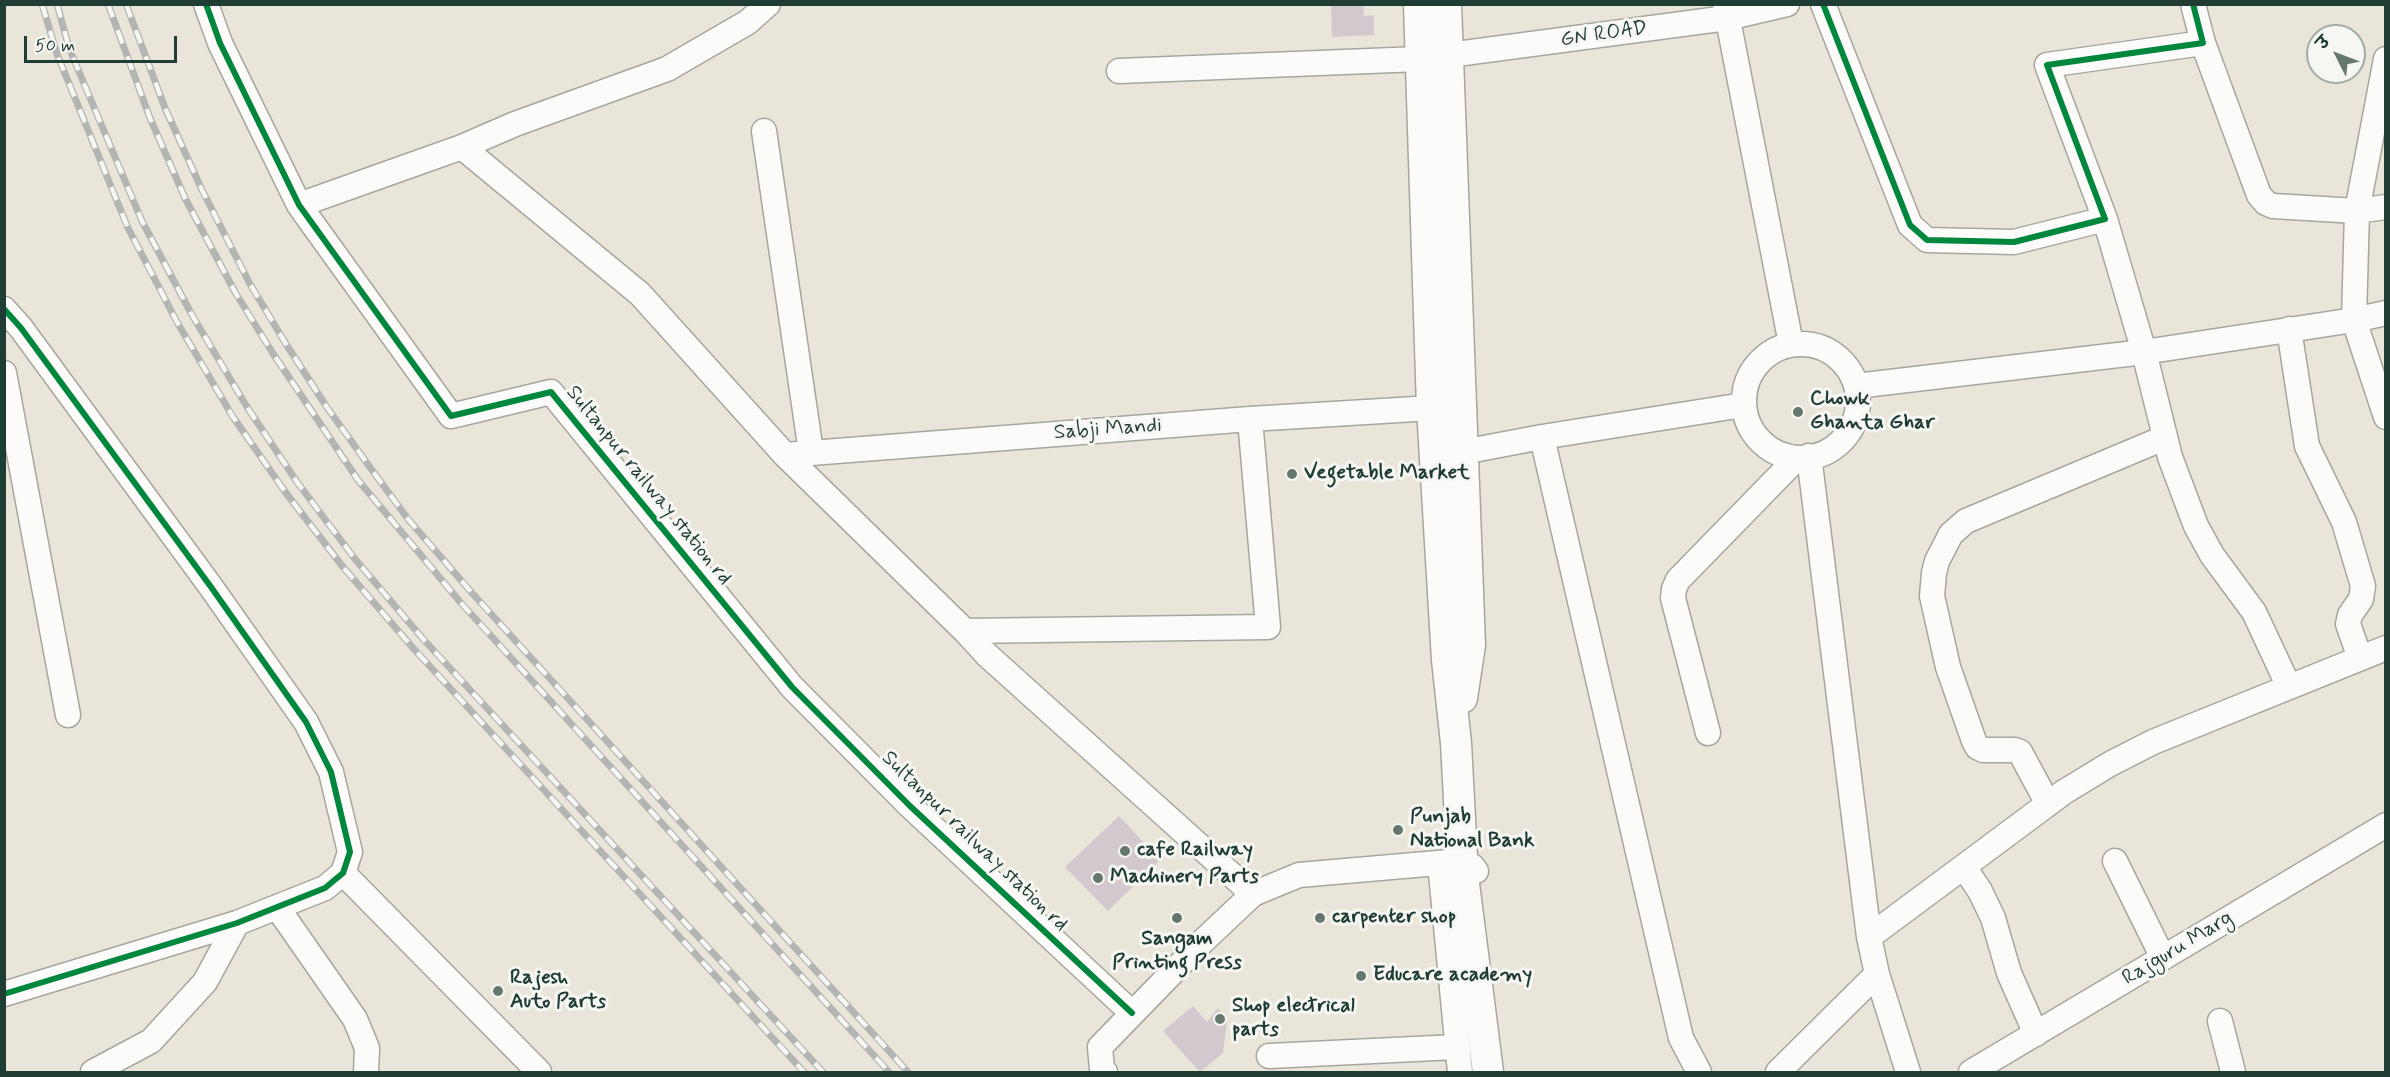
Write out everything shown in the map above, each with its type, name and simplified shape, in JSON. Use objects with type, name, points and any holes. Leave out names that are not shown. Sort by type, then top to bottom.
[{"type":"main road","points":[[1419,4],[1433,57],[1449,454],[1447,660],[1456,743],[1455,867],[1488,1072]]},
{"type":"main road","points":[[1446,4],[1433,57],[1432,408],[1449,454]]},
{"type":"street","name":"Sultanpur railway station rd","points":[[206,4],[220,42],[299,205],[451,416],[551,392],[792,687],[910,806],[1132,1013]]},
{"type":"street","points":[[299,205],[462,147],[515,124],[667,69],[748,22],[768,4]]},
{"type":"street","name":"GN ROAD","points":[[1119,71],[1433,57],[1726,11],[1787,4]]},
{"type":"street","points":[[1823,4],[1910,225],[1927,240],[2014,242],[2105,219]]},
{"type":"street","points":[[2193,4],[2202,43],[2259,195],[2266,203],[2273,206],[2357,211],[2385,207]]},
{"type":"street","points":[[1726,11],[1791,344]]},
{"type":"street","points":[[2202,43],[2047,65],[2105,219],[2144,352],[2164,438],[2177,477],[2203,541],[2254,612],[2289,687]]},
{"type":"street","points":[[2385,58],[2357,211],[2354,320],[2385,417]]},
{"type":"street","points":[[764,130],[811,453]]},
{"type":"street","points":[[462,147],[640,294],[785,455],[996,663],[1253,894]]},
{"type":"street","points":[[4,309],[13,330],[211,587],[306,722],[332,772],[350,852],[342,873],[325,888],[237,922],[4,994]]},
{"type":"street","points":[[1856,386],[2144,352],[2354,320],[2385,313]]},
{"type":"street","points":[[2289,329],[2307,446],[2344,522],[2363,586],[2361,599],[2350,615],[2348,624],[2360,658]]},
{"type":"street","points":[[1791,344],[1819,346],[1843,361],[1856,386],[1857,413],[1845,437],[1823,454],[1803,457],[1770,450],[1751,431],[1743,405],[1748,378],[1766,356],[1791,344]]},
{"type":"street","points":[[4,373],[68,715]]},
{"type":"street","points":[[1449,454],[1542,436],[1743,405]]},
{"type":"street","name":"Sabji Mandi","points":[[785,455],[1250,419],[1432,408]]},
{"type":"street","points":[[965,631],[1268,627],[1250,419]]},
{"type":"street","points":[[1542,436],[1681,1038],[1699,1072]]},
{"type":"street","points":[[2048,804],[2020,753],[2015,750],[1983,750],[1977,747],[1974,741],[1948,667],[1932,596],[1937,561],[1951,534],[1966,521],[2164,438]]},
{"type":"street","points":[[1708,733],[1673,598],[1674,589],[1678,580],[1803,457]]},
{"type":"street","points":[[1803,457],[1869,937],[1877,974],[1908,1072]]},
{"type":"street","points":[[1869,937],[2048,804],[2110,764],[2153,742],[2385,648]]},
{"type":"street","name":"Rajguru Marg","points":[[1971,1072],[2385,825]]},
{"type":"street","points":[[2115,861],[2163,958]]},
{"type":"street","points":[[1105,1072],[1102,1069],[1100,1047],[1201,943],[1253,894],[1299,875],[1472,866],[1476,872],[1500,1072]]},
{"type":"street","points":[[1455,867],[1456,1047],[1460,1072]]},
{"type":"street","points":[[1964,867],[1990,911],[2013,983],[2036,1034]]},
{"type":"street","points":[[342,873],[539,1072]]},
{"type":"street","points":[[278,907],[356,1019],[367,1048],[366,1072]]},
{"type":"street","points":[[93,1072],[152,1041],[205,982],[237,922]]},
{"type":"street","points":[[1778,1072],[1877,974]]},
{"type":"street","points":[[2220,1021],[2233,1072]]},
{"type":"street","points":[[1269,1056],[1456,1047]]},
{"type":"building","points":[[1331,4],[1363,4],[1364,16],[1374,15],[1374,35],[1332,37]]},
{"type":"building","points":[[1119,816],[1160,860],[1108,911],[1065,867]]},
{"type":"building","points":[[1193,1006],[1207,1022],[1218,1008],[1227,1021],[1223,1053],[1200,1072],[1163,1031]]},
{"type":"railway","points":[[42,4],[57,54],[128,228],[177,322],[233,417],[286,493],[343,567],[414,649],[804,1072]]},
{"type":"railway","points":[[57,4],[69,48],[142,221],[192,315],[247,407],[297,482],[355,559],[424,640],[823,1072]]},
{"type":"railway","points":[[108,4],[150,118],[185,198],[235,292],[272,352],[358,480],[461,603],[889,1072]]},
{"type":"railway","points":[[126,4],[165,108],[202,190],[250,284],[326,406],[372,470],[408,519],[472,593],[908,1072]]},
{"type":"cycle path","points":[[206,4],[220,43],[299,205],[451,416],[551,392],[792,687],[910,806],[1132,1013]]},
{"type":"cycle path","points":[[1823,4],[1910,225],[1927,240],[2014,242],[2105,219],[2047,65],[2203,43],[2193,4]]},
{"type":"cycle path","points":[[4,309],[21,328],[211,587],[306,722],[331,772],[350,852],[343,873],[325,888],[237,923],[4,994]]},
{"type":"place","name":"Chowk Ghanta Ghar","points":[[1798,412]]},
{"type":"place","name":"Vegetable Market","points":[[1292,474]]},
{"type":"place","name":"Punjab National Bank","points":[[1398,830]]},
{"type":"place","name":"cafe Railway","points":[[1125,851]]},
{"type":"place","name":"Machinery Parts","points":[[1098,878]]},
{"type":"place","name":"Sangam Printing Press","points":[[1177,918]]},
{"type":"place","name":"carpenter shop","points":[[1320,918]]},
{"type":"place","name":"Educare academy","points":[[1361,976]]},
{"type":"place","name":"Rajesh Auto Parts","points":[[498,991]]},
{"type":"place","name":"Shop electrical parts","points":[[1220,1019]]}]
